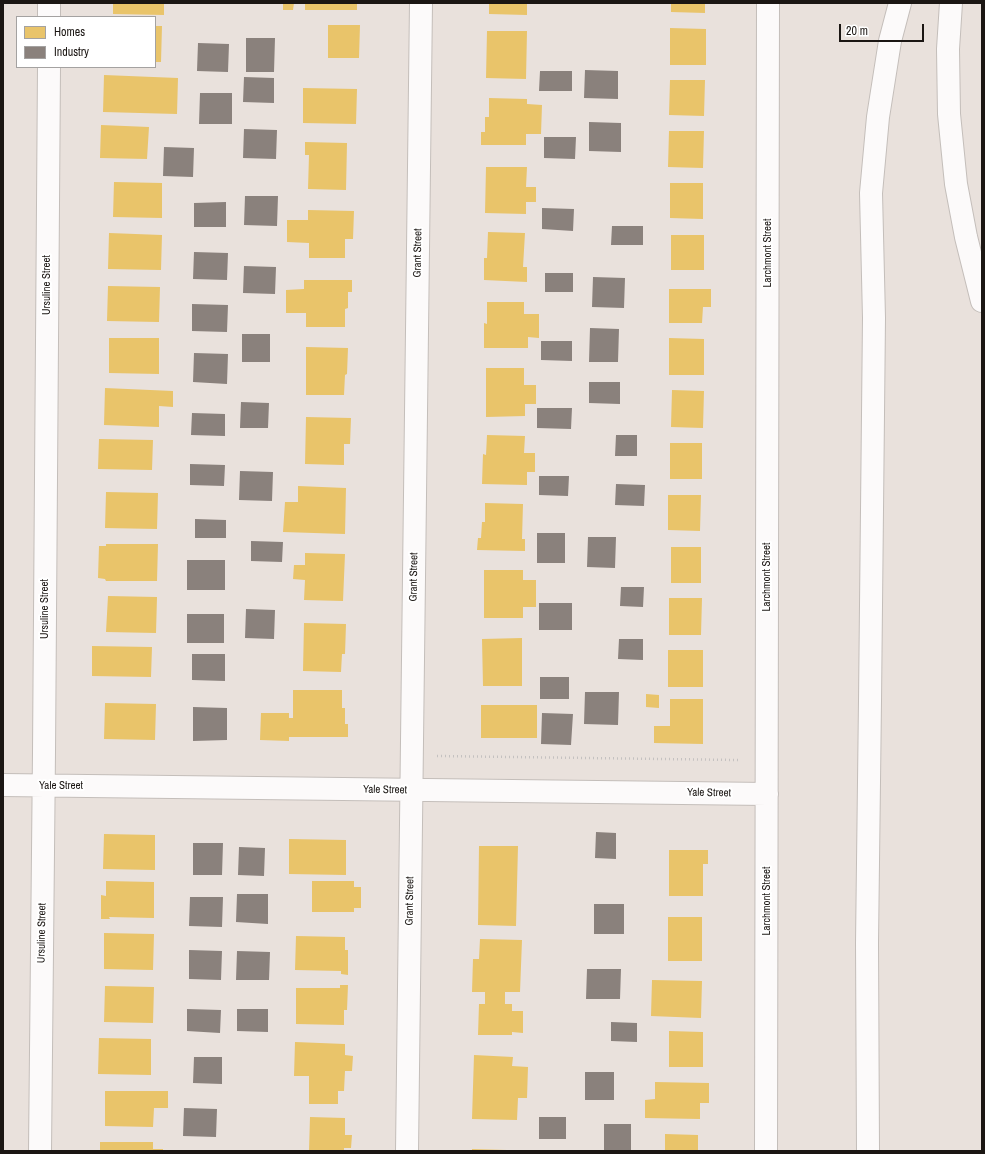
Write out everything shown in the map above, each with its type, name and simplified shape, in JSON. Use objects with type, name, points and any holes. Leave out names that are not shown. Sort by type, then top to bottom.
[{"type":"main road","points":[[49,3],[49,16]]},
{"type":"main road","name":"Grant Street","points":[[407,1151],[421,3]]},
{"type":"main road","name":"Larchmont Street","points":[[766,1151],[768,3]]},
{"type":"main road","points":[[868,1151],[866,943],[874,318],[871,193],[878,117],[890,41],[900,3]]},
{"type":"main road","points":[[951,3],[948,48],[949,107],[956,184],[966,237],[982,301]]},
{"type":"main road","name":"Ursuline Street","points":[[40,1151],[49,68]]},
{"type":"main road","name":"Yale Street","points":[[3,785],[767,794]]},
{"type":"path","points":[[435,756],[738,760]]},
{"type":"building: Homes","points":[[113,3],[164,3],[164,15],[113,14]]},
{"type":"building: Homes","points":[[283,3],[294,3],[293,10],[283,10]]},
{"type":"building: Homes","points":[[305,3],[357,3],[357,10],[305,10]]},
{"type":"building: Homes","points":[[489,3],[527,3],[527,15],[489,14]]},
{"type":"building: Homes","points":[[671,3],[705,3],[705,13],[671,12]]},
{"type":"building: Homes","points":[[328,25],[360,25],[359,58],[328,58]]},
{"type":"building: Homes","points":[[156,26],[162,26],[161,62],[156,62]]},
{"type":"building: Homes","points":[[670,28],[706,29],[706,65],[670,65]]},
{"type":"building: Homes","points":[[487,31],[527,31],[526,79],[486,78]]},
{"type":"building: Homes","points":[[104,75],[178,78],[177,114],[103,112]]},
{"type":"building: Homes","points":[[670,80],[705,80],[704,116],[669,115]]},
{"type":"building: Homes","points":[[303,88],[357,89],[356,124],[303,123]]},
{"type":"building: Homes","points":[[489,98],[527,99],[527,104],[542,105],[541,134],[526,134],[526,145],[481,145],[481,132],[485,132],[485,117],[489,117]]},
{"type":"building: Homes","points":[[101,125],[149,127],[147,159],[100,158]]},
{"type":"building: Homes","points":[[669,131],[704,131],[703,168],[668,167]]},
{"type":"building: Homes","points":[[305,142],[347,143],[346,190],[308,189],[309,155],[305,155]]},
{"type":"building: Homes","points":[[486,167],[527,167],[526,187],[536,187],[536,202],[526,202],[526,214],[485,213]]},
{"type":"building: Homes","points":[[114,182],[162,183],[162,218],[113,217]]},
{"type":"building: Homes","points":[[670,183],[703,183],[703,219],[670,218]]},
{"type":"building: Homes","points":[[308,210],[354,211],[353,239],[345,239],[345,258],[309,258],[309,243],[287,242],[287,220],[308,220]]},
{"type":"building: Homes","points":[[488,232],[525,233],[523,267],[527,267],[527,282],[484,280],[484,258],[487,258]]},
{"type":"building: Homes","points":[[109,233],[162,235],[161,270],[108,269]]},
{"type":"building: Homes","points":[[671,235],[704,235],[704,270],[671,270]]},
{"type":"building: Homes","points":[[304,280],[352,280],[352,292],[348,292],[348,308],[345,309],[345,327],[306,327],[306,313],[286,313],[286,290],[304,289]]},
{"type":"building: Homes","points":[[108,286],[160,287],[159,322],[107,321]]},
{"type":"building: Homes","points":[[669,289],[711,289],[711,307],[703,307],[702,323],[669,323]]},
{"type":"building: Homes","points":[[487,302],[524,302],[524,314],[539,314],[539,338],[528,337],[528,348],[484,348],[484,323],[487,324]]},
{"type":"building: Homes","points":[[109,338],[159,338],[159,374],[109,373]]},
{"type":"building: Homes","points":[[669,338],[704,339],[704,375],[669,375]]},
{"type":"building: Homes","points":[[306,347],[348,348],[347,374],[345,375],[344,395],[306,395]]},
{"type":"building: Homes","points":[[486,368],[524,368],[524,385],[536,385],[536,404],[525,404],[525,416],[486,417]]},
{"type":"building: Homes","points":[[105,388],[173,391],[173,407],[159,406],[159,427],[104,425]]},
{"type":"building: Homes","points":[[672,390],[704,391],[703,428],[671,427]]},
{"type":"building: Homes","points":[[306,417],[351,418],[350,444],[344,444],[344,465],[305,464]]},
{"type":"building: Homes","points":[[487,435],[525,436],[524,453],[535,453],[535,472],[527,472],[527,485],[482,484],[483,454],[486,455]]},
{"type":"building: Homes","points":[[99,439],[153,440],[152,470],[98,469]]},
{"type":"building: Homes","points":[[670,443],[702,443],[702,479],[670,479]]},
{"type":"building: Homes","points":[[298,486],[346,488],[345,534],[283,532],[285,502],[298,502]]},
{"type":"building: Homes","points":[[106,492],[158,493],[157,529],[105,528]]},
{"type":"building: Homes","points":[[668,495],[701,495],[700,531],[668,530]]},
{"type":"building: Homes","points":[[485,503],[523,504],[522,539],[525,539],[525,551],[477,550],[478,538],[481,538],[482,522],[485,522]]},
{"type":"building: Homes","points":[[106,544],[158,544],[157,581],[106,581],[105,579],[98,578],[99,546],[106,546]]},
{"type":"building: Homes","points":[[671,547],[701,547],[701,583],[671,583]]},
{"type":"building: Homes","points":[[305,553],[345,554],[343,601],[304,600],[305,580],[293,579],[294,565],[305,565]]},
{"type":"building: Homes","points":[[484,570],[523,570],[523,580],[536,580],[536,607],[523,607],[523,618],[484,618]]},
{"type":"building: Homes","points":[[108,596],[157,597],[156,633],[106,632]]},
{"type":"building: Homes","points":[[669,598],[702,598],[701,635],[669,635]]},
{"type":"building: Homes","points":[[304,623],[346,624],[345,654],[342,654],[341,672],[303,671]]},
{"type":"building: Homes","points":[[522,638],[522,686],[483,686],[482,639]]},
{"type":"building: Homes","points":[[92,646],[152,647],[151,677],[92,676]]},
{"type":"building: Homes","points":[[668,650],[703,650],[703,687],[668,687]]},
{"type":"building: Homes","points":[[293,690],[342,690],[342,708],[345,708],[345,724],[348,724],[348,737],[289,737],[289,741],[260,740],[261,713],[289,713],[289,718],[293,718]]},
{"type":"building: Homes","points":[[646,694],[659,695],[659,708],[646,707]]},
{"type":"building: Homes","points":[[670,699],[703,699],[703,744],[654,743],[654,726],[670,726]]},
{"type":"building: Homes","points":[[105,703],[156,704],[155,740],[104,739]]},
{"type":"building: Homes","points":[[481,705],[537,705],[537,738],[481,738]]},
{"type":"building: Homes","points":[[104,834],[155,835],[155,870],[103,869]]},
{"type":"building: Homes","points":[[289,839],[346,840],[346,875],[289,874]]},
{"type":"building: Homes","points":[[479,846],[518,846],[516,926],[478,925]]},
{"type":"building: Homes","points":[[669,850],[708,850],[708,864],[703,864],[703,896],[669,896]]},
{"type":"building: Homes","points":[[106,881],[154,882],[154,918],[109,917],[110,919],[101,919],[101,895],[106,896]]},
{"type":"building: Homes","points":[[312,881],[354,881],[354,887],[361,887],[361,908],[354,908],[354,912],[312,912]]},
{"type":"building: Homes","points":[[668,917],[702,917],[702,961],[668,961]]},
{"type":"building: Homes","points":[[104,933],[154,934],[153,970],[104,969]]},
{"type":"building: Homes","points":[[296,936],[345,937],[345,950],[348,950],[348,975],[341,974],[341,971],[295,970]]},
{"type":"building: Homes","points":[[480,939],[522,940],[520,992],[505,992],[505,1004],[512,1004],[512,1011],[523,1011],[523,1033],[512,1032],[512,1035],[478,1035],[479,1004],[485,1004],[485,992],[472,992],[473,959],[479,959]]},
{"type":"building: Homes","points":[[652,980],[702,981],[701,1018],[651,1016]]},
{"type":"building: Homes","points":[[340,985],[348,985],[347,1010],[344,1010],[344,1025],[296,1024],[296,988],[340,988]]},
{"type":"building: Homes","points":[[105,986],[154,987],[153,1023],[104,1022]]},
{"type":"building: Homes","points":[[669,1031],[703,1032],[703,1067],[669,1067]]},
{"type":"building: Homes","points":[[99,1038],[151,1039],[151,1075],[98,1074]]},
{"type":"building: Homes","points":[[295,1042],[345,1044],[345,1055],[353,1056],[352,1071],[345,1071],[344,1091],[338,1091],[338,1104],[309,1104],[309,1076],[294,1076]]},
{"type":"building: Homes","points":[[474,1055],[513,1057],[512,1066],[528,1067],[527,1098],[518,1098],[517,1120],[472,1119]]},
{"type":"building: Homes","points":[[655,1082],[709,1083],[709,1103],[700,1103],[700,1119],[645,1118],[645,1100],[655,1099]]},
{"type":"building: Homes","points":[[105,1091],[168,1091],[168,1108],[154,1108],[153,1127],[105,1126]]},
{"type":"building: Homes","points":[[310,1117],[345,1118],[345,1135],[352,1135],[351,1148],[344,1148],[344,1151],[309,1151]]},
{"type":"building: Homes","points":[[665,1134],[698,1135],[698,1151],[665,1151]]},
{"type":"building: Homes","points":[[100,1142],[153,1142],[153,1149],[163,1149],[163,1151],[100,1151]]},
{"type":"building: Homes","points":[[472,1149],[507,1150],[507,1151],[472,1151]]},
{"type":"building: Industry","points":[[246,38],[275,38],[274,72],[246,72]]},
{"type":"building: Industry","points":[[198,43],[229,44],[228,72],[197,71]]},
{"type":"building: Industry","points":[[585,70],[618,71],[618,99],[584,98]]},
{"type":"building: Industry","points":[[540,71],[572,71],[572,91],[539,91]]},
{"type":"building: Industry","points":[[244,77],[274,78],[274,103],[243,102]]},
{"type":"building: Industry","points":[[200,93],[232,93],[232,124],[199,124]]},
{"type":"building: Industry","points":[[589,122],[621,123],[621,152],[589,151]]},
{"type":"building: Industry","points":[[244,129],[277,130],[276,159],[243,158]]},
{"type":"building: Industry","points":[[544,137],[576,137],[575,159],[544,158]]},
{"type":"building: Industry","points":[[164,147],[194,148],[193,177],[163,176]]},
{"type":"building: Industry","points":[[245,196],[278,196],[277,226],[244,225]]},
{"type":"building: Industry","points":[[226,202],[226,227],[194,227],[194,203]]},
{"type":"building: Industry","points":[[542,208],[574,209],[573,231],[542,229]]},
{"type":"building: Industry","points":[[612,226],[643,226],[643,245],[611,245]]},
{"type":"building: Industry","points":[[194,252],[228,253],[227,280],[193,279]]},
{"type":"building: Industry","points":[[244,266],[276,267],[275,294],[243,293]]},
{"type":"building: Industry","points":[[545,273],[573,273],[573,292],[545,292]]},
{"type":"building: Industry","points":[[593,277],[625,278],[624,308],[592,307]]},
{"type":"building: Industry","points":[[192,304],[228,305],[227,332],[192,331]]},
{"type":"building: Industry","points":[[590,328],[619,329],[618,362],[589,362]]},
{"type":"building: Industry","points":[[242,334],[270,334],[270,362],[242,362]]},
{"type":"building: Industry","points":[[541,341],[572,341],[572,361],[541,360]]},
{"type":"building: Industry","points":[[194,353],[228,354],[227,384],[193,382]]},
{"type":"building: Industry","points":[[589,382],[620,382],[620,404],[589,403]]},
{"type":"building: Industry","points":[[241,402],[269,403],[268,428],[240,428]]},
{"type":"building: Industry","points":[[537,408],[572,408],[571,429],[537,428]]},
{"type":"building: Industry","points":[[192,413],[225,414],[225,436],[191,435]]},
{"type":"building: Industry","points":[[616,435],[637,435],[637,456],[615,456]]},
{"type":"building: Industry","points":[[190,464],[225,465],[224,486],[190,485]]},
{"type":"building: Industry","points":[[240,471],[273,472],[272,501],[239,500]]},
{"type":"building: Industry","points":[[539,476],[569,476],[568,496],[539,495]]},
{"type":"building: Industry","points":[[616,484],[645,485],[644,506],[615,505]]},
{"type":"building: Industry","points":[[195,519],[226,520],[226,538],[195,538]]},
{"type":"building: Industry","points":[[537,533],[565,533],[565,563],[537,563]]},
{"type":"building: Industry","points":[[588,537],[616,537],[615,568],[587,567]]},
{"type":"building: Industry","points":[[251,541],[283,542],[282,562],[251,561]]},
{"type":"building: Industry","points":[[187,560],[225,560],[225,590],[187,590]]},
{"type":"building: Industry","points":[[621,587],[644,587],[643,607],[620,606]]},
{"type":"building: Industry","points":[[539,603],[572,603],[572,630],[539,630]]},
{"type":"building: Industry","points":[[246,609],[275,610],[274,639],[245,638]]},
{"type":"building: Industry","points":[[187,614],[224,614],[224,643],[187,643]]},
{"type":"building: Industry","points":[[619,639],[643,639],[643,660],[618,659]]},
{"type":"building: Industry","points":[[192,654],[225,654],[225,681],[192,680]]},
{"type":"building: Industry","points":[[540,677],[569,677],[569,699],[540,699]]},
{"type":"building: Industry","points":[[585,692],[619,692],[618,725],[584,724]]},
{"type":"building: Industry","points":[[193,707],[227,708],[227,740],[193,741]]},
{"type":"building: Industry","points":[[542,713],[573,714],[571,745],[541,744]]},
{"type":"building: Industry","points":[[596,832],[616,833],[616,859],[595,858]]},
{"type":"building: Industry","points":[[193,843],[223,843],[222,875],[193,875]]},
{"type":"building: Industry","points":[[239,847],[265,848],[264,876],[238,875]]},
{"type":"building: Industry","points":[[237,894],[268,894],[268,924],[236,922]]},
{"type":"building: Industry","points":[[190,897],[223,897],[222,927],[189,926]]},
{"type":"building: Industry","points":[[594,904],[624,904],[624,934],[594,934]]},
{"type":"building: Industry","points":[[189,950],[222,951],[221,980],[189,979]]},
{"type":"building: Industry","points":[[237,951],[270,952],[269,980],[236,980]]},
{"type":"building: Industry","points":[[587,969],[621,969],[620,999],[586,999]]},
{"type":"building: Industry","points":[[187,1009],[221,1010],[220,1033],[187,1031]]},
{"type":"building: Industry","points":[[237,1009],[268,1009],[268,1032],[237,1031]]},
{"type":"building: Industry","points":[[611,1022],[637,1023],[637,1042],[611,1041]]},
{"type":"building: Industry","points":[[194,1057],[222,1057],[222,1084],[193,1083]]},
{"type":"building: Industry","points":[[585,1072],[614,1072],[614,1100],[585,1100]]},
{"type":"building: Industry","points":[[184,1108],[217,1109],[216,1137],[183,1136]]},
{"type":"building: Industry","points":[[539,1117],[566,1117],[566,1139],[539,1139]]},
{"type":"building: Industry","points":[[604,1124],[631,1124],[631,1151],[604,1151]]}]
